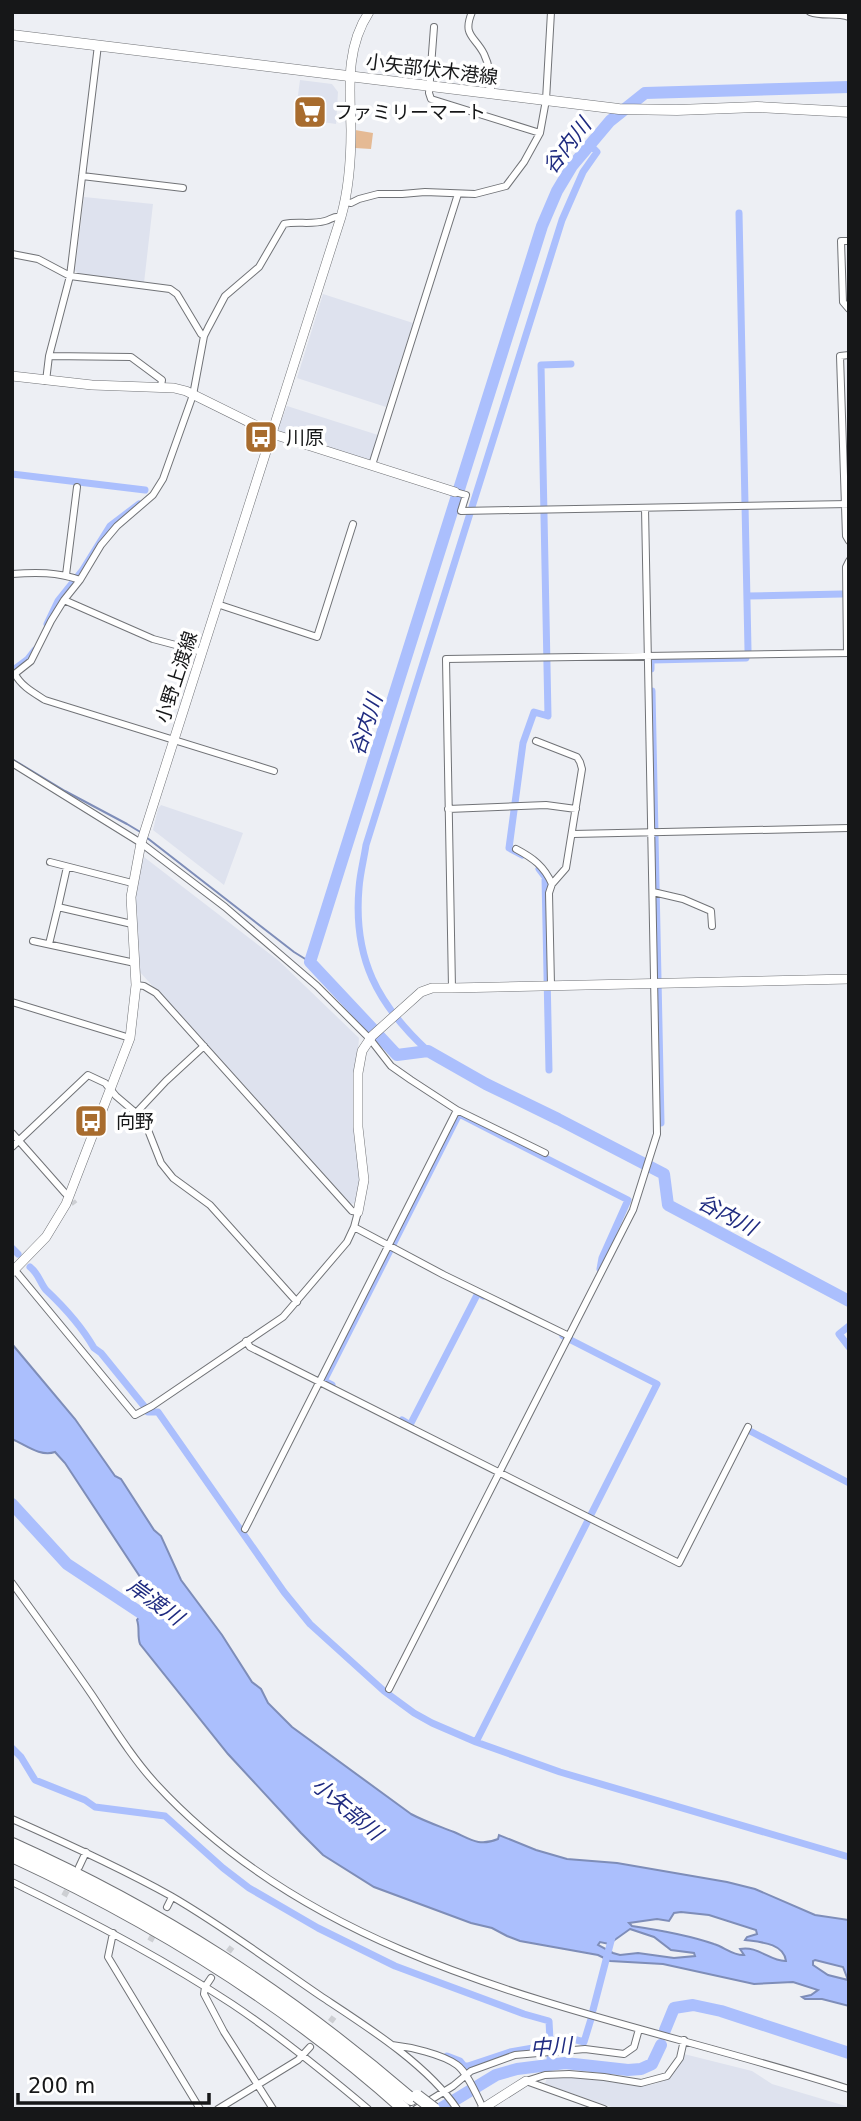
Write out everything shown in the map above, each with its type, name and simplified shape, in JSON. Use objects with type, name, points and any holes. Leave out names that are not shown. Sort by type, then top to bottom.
[{"type":"highway","points":[[12,1844],[70,1871],[170,1924],[218,1953],[343,2039],[412,2105]]},
{"type":"highway","points":[[12,1856],[120,1909],[211,1962],[412,2105],[435,2109]]},
{"type":"main road","name":"小野上渡線","points":[[13,1270],[46,1237],[66,1204],[130,1038],[136,985],[132,883],[141,843],[341,217],[349,174],[349,77],[354,45],[369,12]]},
{"type":"main road","name":"小矢部伏木港線","points":[[12,35],[622,109],[757,107],[849,112]]},
{"type":"main road","points":[[12,376],[92,385],[174,388],[272,434],[459,493]]},
{"type":"main road","points":[[358,1212],[364,1180],[358,1127],[358,1073],[362,1051],[374,1035],[421,992],[432,988],[849,979]]},
{"type":"main road","points":[[483,2108],[526,2081]]},
{"type":"street","points":[[472,12],[468,26],[469,35],[485,57],[492,80],[491,94]]},
{"type":"street","points":[[345,202],[351,203],[378,194],[475,194],[506,186],[524,162],[540,133],[546,100],[551,12]]},
{"type":"street","points":[[810,12],[849,17]]},
{"type":"street","points":[[434,27],[429,93],[431,99],[540,133]]},
{"type":"street","points":[[46,381],[49,356],[70,276],[99,46]]},
{"type":"street","points":[[82,176],[183,188]]},
{"type":"street","points":[[372,465],[458,194]]},
{"type":"street","points":[[274,771],[45,700],[13,675],[31,661],[64,600],[80,580],[101,545],[117,526],[153,495],[163,479],[193,395],[204,336],[225,296],[259,267],[284,225],[341,217]]},
{"type":"street","points":[[849,241],[841,241],[842,302],[849,309]]},
{"type":"street","points":[[12,254],[38,259],[70,276],[170,289],[177,294],[204,336]]},
{"type":"street","points":[[849,355],[840,356],[846,537],[849,541]]},
{"type":"street","points":[[49,356],[131,357],[162,380],[161,386]]},
{"type":"street","points":[[66,575],[77,487]]},
{"type":"street","points":[[459,493],[466,495],[461,511],[847,504]]},
{"type":"street","points":[[389,1689],[632,1210],[657,1134],[645,508]]},
{"type":"street","points":[[217,604],[317,637],[353,524]]},
{"type":"street","points":[[452,988],[446,659],[848,653],[846,567],[849,561]]},
{"type":"street","points":[[12,574],[38,572],[66,575],[80,580]]},
{"type":"street","points":[[64,600],[153,639],[202,652]]},
{"type":"street","points":[[536,741],[577,757],[582,769],[566,868],[552,884],[549,893],[551,985]]},
{"type":"street","points":[[12,763],[141,843],[225,907],[374,1035],[391,1066],[457,1110],[545,1153]]},
{"type":"street","points":[[448,809],[547,805],[576,809]]},
{"type":"street","points":[[573,834],[849,828]]},
{"type":"street","points":[[516,849],[540,864],[552,884]]},
{"type":"street","points":[[50,862],[132,883]]},
{"type":"street","points":[[49,944],[67,867]]},
{"type":"street","points":[[653,892],[683,899],[711,911],[712,926]]},
{"type":"street","points":[[58,906],[132,924]]},
{"type":"street","points":[[33,941],[135,963]]},
{"type":"street","points":[[13,1270],[135,1415],[282,1317],[347,1242],[354,1227],[358,1212],[352,1211],[156,993],[136,985]]},
{"type":"street","points":[[12,1002],[130,1038]]},
{"type":"street","points":[[136,1113],[204,1046]]},
{"type":"street","points":[[12,1147],[88,1075],[105,1083],[136,1113],[148,1130],[161,1163],[173,1178],[211,1205],[297,1302]]},
{"type":"street","points":[[245,1529],[457,1110]]},
{"type":"street","points":[[12,1133],[65,1193]]},
{"type":"street","points":[[354,1227],[444,1275],[569,1336]]},
{"type":"street","points":[[246,1341],[250,1347],[680,1563],[748,1427]]},
{"type":"street","points":[[12,1583],[156,1784],[232,1855],[284,1890],[379,1941],[454,1971],[545,2002],[849,2089]]},
{"type":"street","points":[[12,1819],[86,1852],[172,1897],[237,1939],[390,2045],[446,2092],[457,2109]]},
{"type":"street","points":[[79,1867],[86,1852]]},
{"type":"street","points":[[12,1882],[146,1950],[205,1987],[304,2055],[368,2109]]},
{"type":"street","points":[[60,1905],[64,1896]]},
{"type":"street","points":[[167,1907],[172,1897]]},
{"type":"street","points":[[113,1933],[108,1957],[200,2109]]},
{"type":"street","points":[[232,1947],[237,1939]]},
{"type":"street","points":[[146,1950],[150,1941]]},
{"type":"street","points":[[211,1979],[204,1994],[224,2032],[273,2109]]},
{"type":"street","points":[[334,2017],[341,2009]]},
{"type":"street","points":[[412,2105],[446,2092],[467,2079],[471,2071],[515,2055],[585,2049],[624,2054],[634,2047],[639,2029]]},
{"type":"street","points":[[526,2081],[545,2075],[569,2074],[641,2083],[667,2076],[680,2058],[684,2040]]},
{"type":"street","points":[[390,2045],[407,2047],[458,2065],[483,2108]]},
{"type":"street","points":[[218,2109],[304,2055],[310,2047]]},
{"type":"street","points":[[526,2081],[604,2109]]},
{"type":"shaded area","points":[[300,80],[332,84],[338,92],[336,124],[295,118]]},
{"type":"shaded area","points":[[355,130],[373,133],[371,149],[355,148]]},
{"type":"shaded area","points":[[84,197],[153,204],[144,283],[78,274],[75,270]]},
{"type":"shaded area","points":[[323,294],[413,323],[386,407],[297,378]]},
{"type":"shaded area","points":[[287,406],[378,435],[369,462],[283,433],[279,426]]},
{"type":"shaded area","points":[[161,805],[243,833],[224,885],[153,830]]},
{"type":"shaded area","points":[[144,857],[279,961],[359,1038],[354,1098],[361,1177],[356,1203],[350,1204],[139,971],[134,925],[136,882]]},
{"type":"shaded area","points":[[684,2054],[752,2071],[772,2084],[849,2109],[617,2109],[545,2084],[547,2077],[568,2077],[633,2086],[651,2085],[664,2081],[676,2070]]},
{"type":"water","name":"小矢部川","points":[[12,1344],[75,1419],[115,1476],[121,1479],[154,1530],[161,1536],[181,1580],[222,1635],[252,1682],[292,1727],[411,1814],[475,1841],[491,1841],[498,1839],[499,1835],[567,1859],[617,1863],[727,1882],[755,1889],[815,1915],[849,1920],[849,2006],[822,1999],[805,1999],[802,1997],[818,1990],[793,1982],[754,1984],[663,1964],[610,1961],[598,1955],[520,1941],[492,1928],[471,1923],[374,1887],[323,1855],[228,1754],[140,1644],[137,1620],[152,1595],[65,1463],[55,1452],[38,1452],[12,1439]],"holes":[[[674,1913],[709,1915],[756,1930],[757,1934],[745,1940],[776,1947],[781,1950],[786,1961],[746,1948],[740,1949],[744,1955],[736,1954],[718,1945],[632,1926],[629,1923],[657,1919],[669,1921]],[[630,1929],[654,1937],[671,1950],[694,1953],[695,1956],[674,1958],[638,1953],[620,1955],[598,1945],[600,1942],[609,1944]],[[813,1961],[843,1967],[848,1980],[828,1975],[813,1965]]]},
{"type":"waterway","name":"谷内川","points":[[849,87],[645,93],[610,121],[572,166],[557,191],[542,226],[310,962],[397,1055],[428,1051],[486,1084],[664,1174],[668,1205],[849,1301]]},
{"type":"waterway","points":[[428,1051],[395,1016],[382,997],[365,958],[358,913],[366,845],[562,220],[583,172],[597,152],[594,149]]},
{"type":"waterway","points":[[739,213],[748,650]]},
{"type":"waterway","points":[[522,855],[509,848],[523,743],[534,712],[548,716],[541,365],[571,364]]},
{"type":"waterway","points":[[12,474],[145,490]]},
{"type":"waterway","points":[[47,624],[58,601],[82,571],[110,526],[139,504]]},
{"type":"waterway","points":[[747,596],[842,594]]},
{"type":"waterway","points":[[12,671],[35,650]]},
{"type":"waterway","points":[[651,669],[651,660],[746,658]]},
{"type":"waterway","points":[[652,691],[661,1123]]},
{"type":"waterway","points":[[12,759],[142,833]]},
{"type":"waterway","points":[[146,837],[310,962]]},
{"type":"waterway","points":[[539,869],[545,877],[549,1070]]},
{"type":"waterway","points":[[332,1385],[324,1381],[459,1114],[628,1200],[602,1258],[600,1269]]},
{"type":"waterway","points":[[12,1248],[18,1254]]},
{"type":"waterway","points":[[30,1267],[46,1290],[72,1317],[94,1348],[144,1406]]},
{"type":"waterway","points":[[402,1420],[410,1425],[478,1293],[483,1296]]},
{"type":"waterway","name":"谷内川","points":[[849,1326],[839,1334],[849,1347]]},
{"type":"waterway","points":[[476,1742],[657,1384],[563,1336]]},
{"type":"waterway","points":[[148,1412],[158,1412],[284,1592],[310,1624],[384,1691],[414,1713],[476,1742],[560,1772],[849,1857]]},
{"type":"waterway","points":[[750,1431],[849,1483]]},
{"type":"waterway","name":"岸渡川","points":[[12,1504],[67,1564],[153,1621]]},
{"type":"waterway","points":[[12,1748],[35,1780],[85,1800],[95,1807],[165,1816],[249,1888],[318,1928],[395,1966],[549,2021],[550,2040]]},
{"type":"waterway","points":[[593,2010],[612,1937]]},
{"type":"waterway","name":"中川","points":[[665,2030],[674,2008],[693,2005],[721,2011],[849,2053]]},
{"type":"waterway","points":[[573,2039],[584,2042],[591,2019]]},
{"type":"waterway","points":[[447,2056],[468,2066],[554,2040]]},
{"type":"waterway","name":"中川","points":[[440,2109],[496,2075],[517,2069],[565,2063],[641,2069],[652,2064],[661,2045]]},
{"type":"waterway","name":"中川","points":[[550,2058],[551,2064]]},
{"type":"tunnel","points":[[67,1194],[75,1204]]},
{"type":"tunnel","points":[[64,1896],[70,1885]]},
{"type":"tunnel","points":[[150,1941],[156,1930]]},
{"type":"tunnel","points":[[223,1959],[232,1947]]},
{"type":"tunnel","points":[[325,2029],[334,2017]]},
{"type":"place","name":"ファミリーマート","points":[[310,112]]},
{"type":"place","name":"川原","points":[[261,437]]},
{"type":"place","name":"向野","points":[[91,1121]]}]
